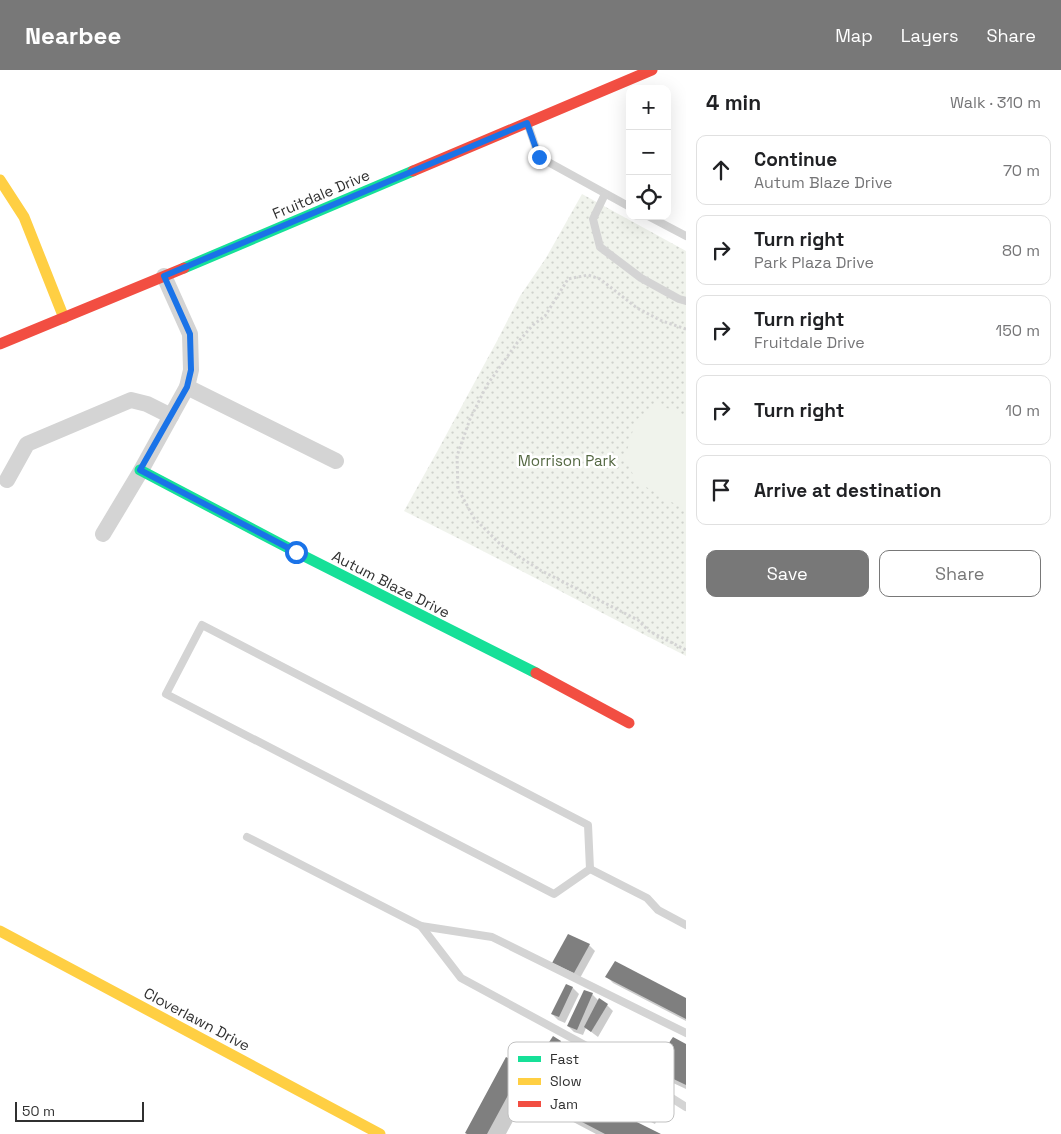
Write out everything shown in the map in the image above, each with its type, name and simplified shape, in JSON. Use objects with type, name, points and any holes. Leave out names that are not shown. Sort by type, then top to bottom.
[{"type":"street","name":"Fruitdale Drive","points":[[0,344],[652,70]]},
{"type":"street","points":[[0,180],[24,217],[64,318]]},
{"type":"street","points":[[103,534],[187,387],[191,370],[190,334],[164,276]]},
{"type":"street","points":[[187,387],[336,461]]},
{"type":"street","points":[[7,480],[27,444],[131,400],[147,404],[171,416]]},
{"type":"street","name":"Autum Blaze Drive","points":[[140,470],[629,723]]},
{"type":"street","name":"Cloverlawn Drive","points":[[0,931],[380,1134]]},
{"type":"lane","points":[[527,123],[539,157],[626,205]]},
{"type":"lane","points":[[604,194],[592,219],[600,246],[641,278],[686,301]]},
{"type":"lane","points":[[656,220],[686,236]]},
{"type":"lane","points":[[202,625],[588,825],[590,869],[554,894],[166,694],[202,625]]},
{"type":"lane","points":[[247,837],[421,926],[492,936],[686,1033]]},
{"type":"lane","points":[[590,869],[647,898],[658,910],[686,925]]},
{"type":"lane","points":[[421,926],[461,978],[579,1042]]},
{"type":"lane","points":[[674,1100],[686,1108]]},
{"type":"path","points":[[686,329],[662,321],[637,308],[600,279],[588,275],[568,279],[545,316],[533,325],[517,343],[487,385],[470,419],[457,456],[458,489],[474,518],[501,545],[540,570],[638,620],[649,631],[686,650]]},
{"type":"green space","name":"Morrison Park","points":[[582,194],[626,218],[626,220],[629,220],[686,251],[686,656],[404,511],[520,296],[546,258]]},
{"type":"green space","points":[[657,404],[686,416],[686,505],[675,504],[636,481],[625,457],[636,420]]},
{"type":"building","points":[[568,934],[590,944],[574,973],[552,963]]},
{"type":"building","points":[[615,961],[686,998],[686,1019],[605,977]]},
{"type":"building","points":[[566,984],[573,987],[559,1017],[551,1014]]},
{"type":"building","points":[[584,990],[593,993],[577,1030],[567,1026]]},
{"type":"building","points":[[599,998],[608,1004],[591,1032],[584,1027]]},
{"type":"building","points":[[553,1036],[561,1041],[560,1042],[549,1042]]},
{"type":"building","points":[[673,1037],[686,1044],[686,1085],[674,1079],[674,1042],[670,1042]]},
{"type":"building","points":[[506,1057],[508,1058],[508,1095],[487,1134],[465,1133]]},
{"type":"building","points":[[582,1122],[637,1122],[661,1134],[605,1134]]},
{"type":"traffic: fast","points":[[184,268],[413,171]]},
{"type":"traffic: fast","points":[[140,470],[296,552],[536,673]]},
{"type":"traffic: slow","points":[[0,180],[24,217],[64,318]]},
{"type":"traffic: slow","points":[[0,931],[380,1134]]},
{"type":"traffic: jam","points":[[413,171],[652,70]]},
{"type":"traffic: jam","points":[[0,344],[184,268]]},
{"type":"traffic: jam","points":[[536,673],[629,723]]},
{"type":"route","points":[[296,552],[140,470],[187,387],[191,370],[190,334],[164,276],[527,123],[539,157]]}]
